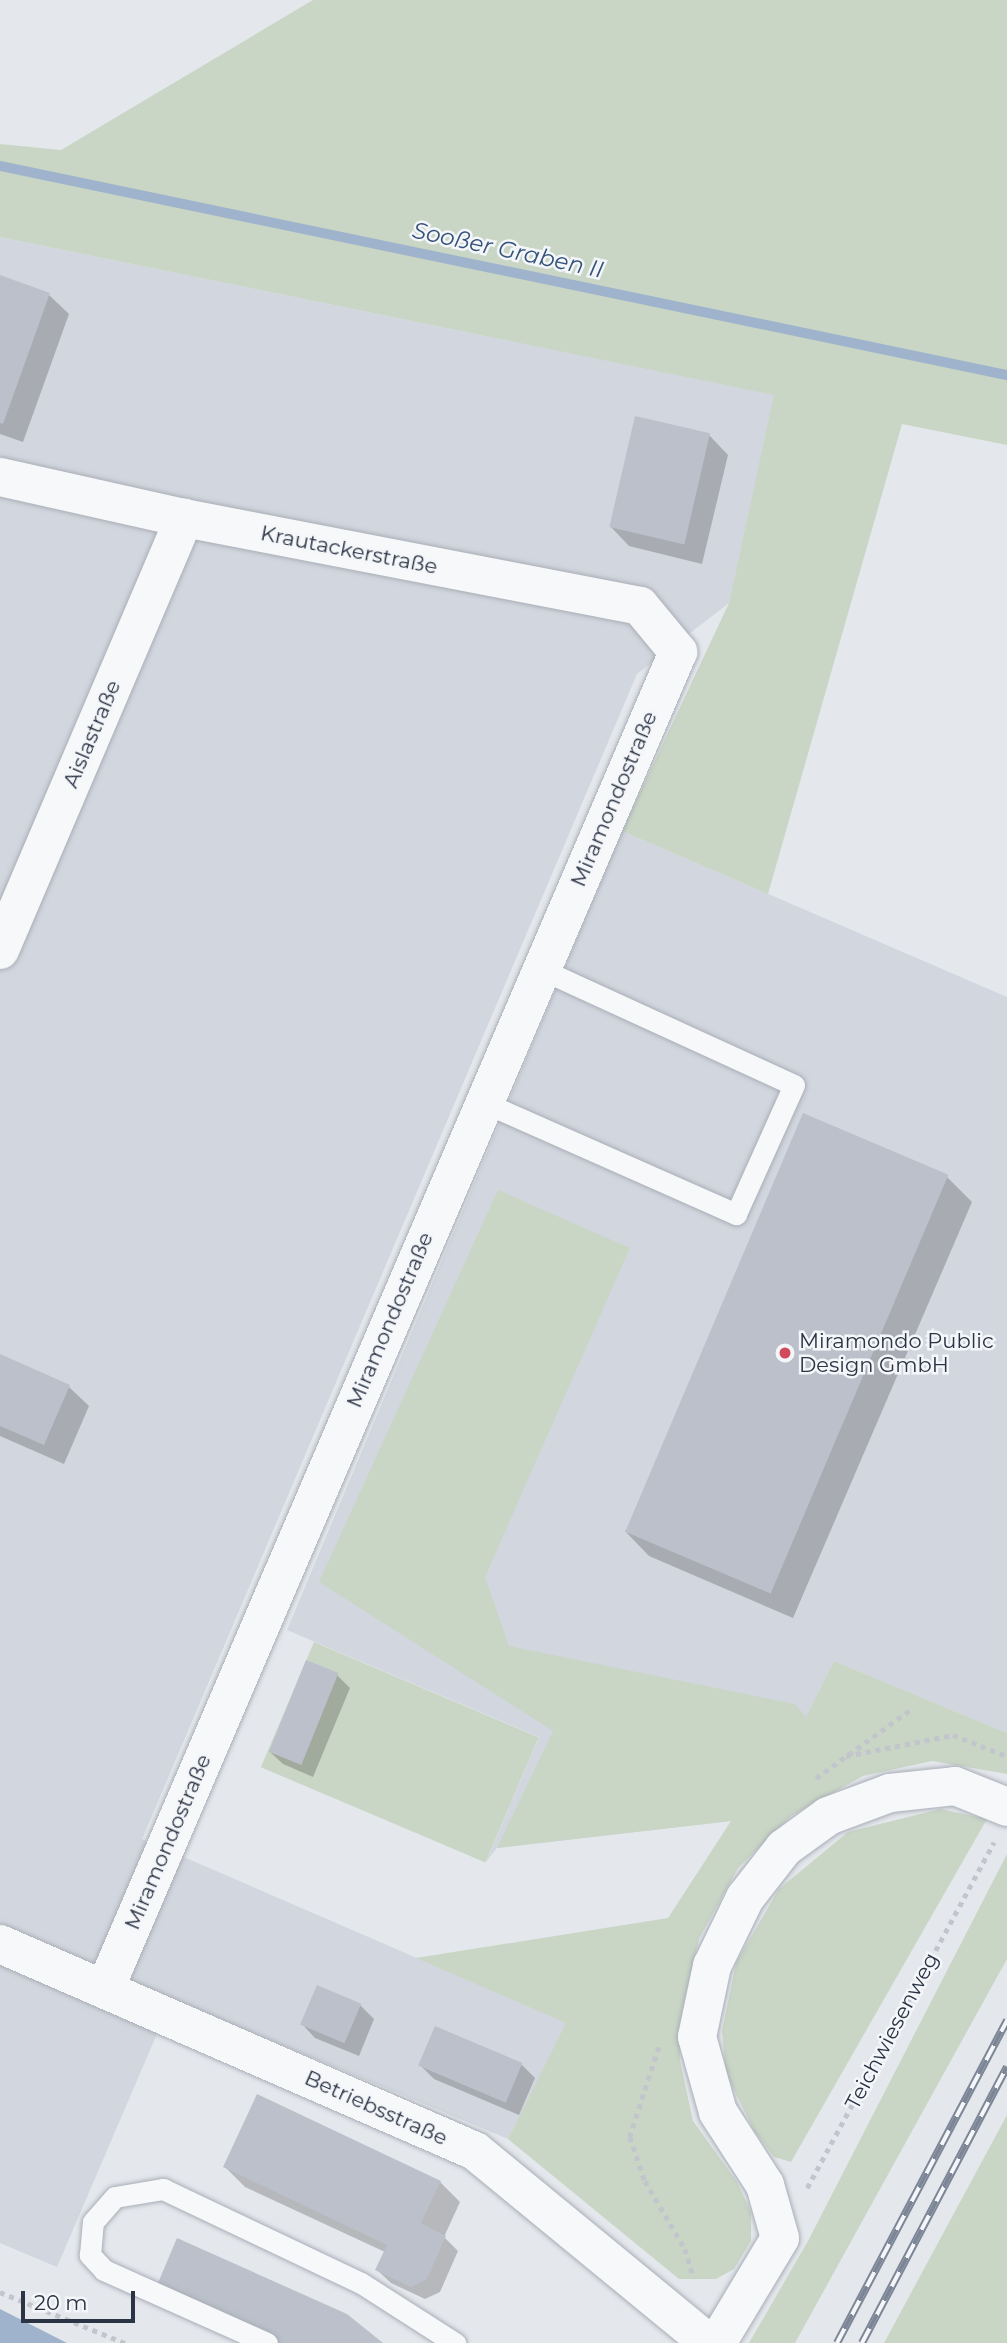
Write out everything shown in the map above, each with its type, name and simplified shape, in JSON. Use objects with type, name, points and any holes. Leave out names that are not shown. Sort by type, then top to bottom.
[{"type":"street","name":"Krautackerstraße","points":[[0,477],[184,518],[640,606],[678,652]]},
{"type":"street","name":"Aislastraße","points":[[0,950],[184,518]]},
{"type":"street","name":"Miramondostraße","points":[[105,1989],[678,652]]},
{"type":"street","points":[[717,2343],[780,2238],[765,2185],[718,2112],[697,2037],[712,1966],[745,1898],[784,1848],[828,1816],[890,1793],[955,1786],[1002,1821]]},
{"type":"street","name":"Betriebsstraße","points":[[0,1944],[475,2151],[709,2343]]},
{"type":"lane","points":[[483,1102],[736,1214],[794,1085],[541,969]]},
{"type":"lane","points":[[267,2343],[104,2270],[90,2255],[93,2222],[115,2197],[163,2189],[360,2283],[455,2343]]},
{"type":"path","points":[[842,1757],[953,1735],[1007,1756]]},
{"type":"path","name":"Teichwiesenweg","points":[[780,2238],[1002,1821]]},
{"type":"path","points":[[0,2292],[125,2343]]},
{"type":"shaded area","points":[[0,237],[775,395],[729,603],[637,674],[142,1839],[567,2023],[508,2139],[172,1999],[57,2267],[0,2243]]},
{"type":"shaded area","points":[[622,831],[1007,997],[1007,1733],[834,1661],[806,1718],[731,1821],[497,1848],[486,1862],[539,1737],[287,1630]]},
{"type":"green space","points":[[313,0],[1007,0],[1007,445],[902,424],[768,894],[622,831],[729,603],[774,395],[0,237],[0,144],[61,150]]},
{"type":"green space","points":[[498,1190],[630,1248],[485,1577],[509,1646],[795,1704],[806,1717],[834,1661],[1007,1733],[1007,1774],[932,1761],[863,1776],[791,1816],[738,1868],[699,1939],[682,2011],[680,2061],[693,2121],[737,2182],[751,2212],[751,2241],[734,2269],[716,2279],[679,2279],[508,2139],[566,2023],[416,1958],[668,1918],[731,1821],[497,1848],[553,1731],[319,1582]]},
{"type":"green space","points":[[314,1642],[539,1737],[485,1863],[261,1767]]},
{"type":"green space","points":[[940,1809],[987,1819],[791,2162],[774,2157],[755,2132],[726,2074],[722,2031],[736,1963],[779,1889],[848,1832]]},
{"type":"green space","points":[[1007,1854],[1007,1959],[795,2343],[749,2343],[808,2241]]},
{"type":"green space","points":[[1007,2115],[1007,2343],[884,2343]]},
{"type":"water","points":[[0,2309],[67,2343],[0,2343]]},
{"type":"building","points":[[0,275],[50,293],[3,424],[0,423]]},
{"type":"building","points":[[635,416],[710,433],[684,544],[609,527]]},
{"type":"building","name":"Miramondo Public Design GmbH","points":[[803,1113],[948,1175],[771,1594],[625,1532]]},
{"type":"building","points":[[0,1354],[70,1385],[44,1445],[0,1426]]},
{"type":"building","points":[[306,1660],[338,1673],[301,1765],[269,1752]]},
{"type":"building","points":[[317,1985],[361,2004],[344,2043],[300,2025]]},
{"type":"building","points":[[435,2026],[522,2063],[506,2103],[418,2066]]},
{"type":"building","points":[[257,2094],[441,2181],[421,2223],[446,2236],[427,2279],[411,2287],[375,2270],[387,2245],[223,2167]]},
{"type":"building","points":[[177,2238],[347,2314],[383,2343],[276,2343],[155,2290]]},
{"type":"waterway","name":"Sooßer Graben II","points":[[0,166],[1007,375]]},
{"type":"railway","points":[[837,2343],[1007,2020]]},
{"type":"railway","points":[[862,2343],[1007,2067]]},
{"type":"place","name":"Miramondo Public Design GmbH","points":[[785,1353]]}]
